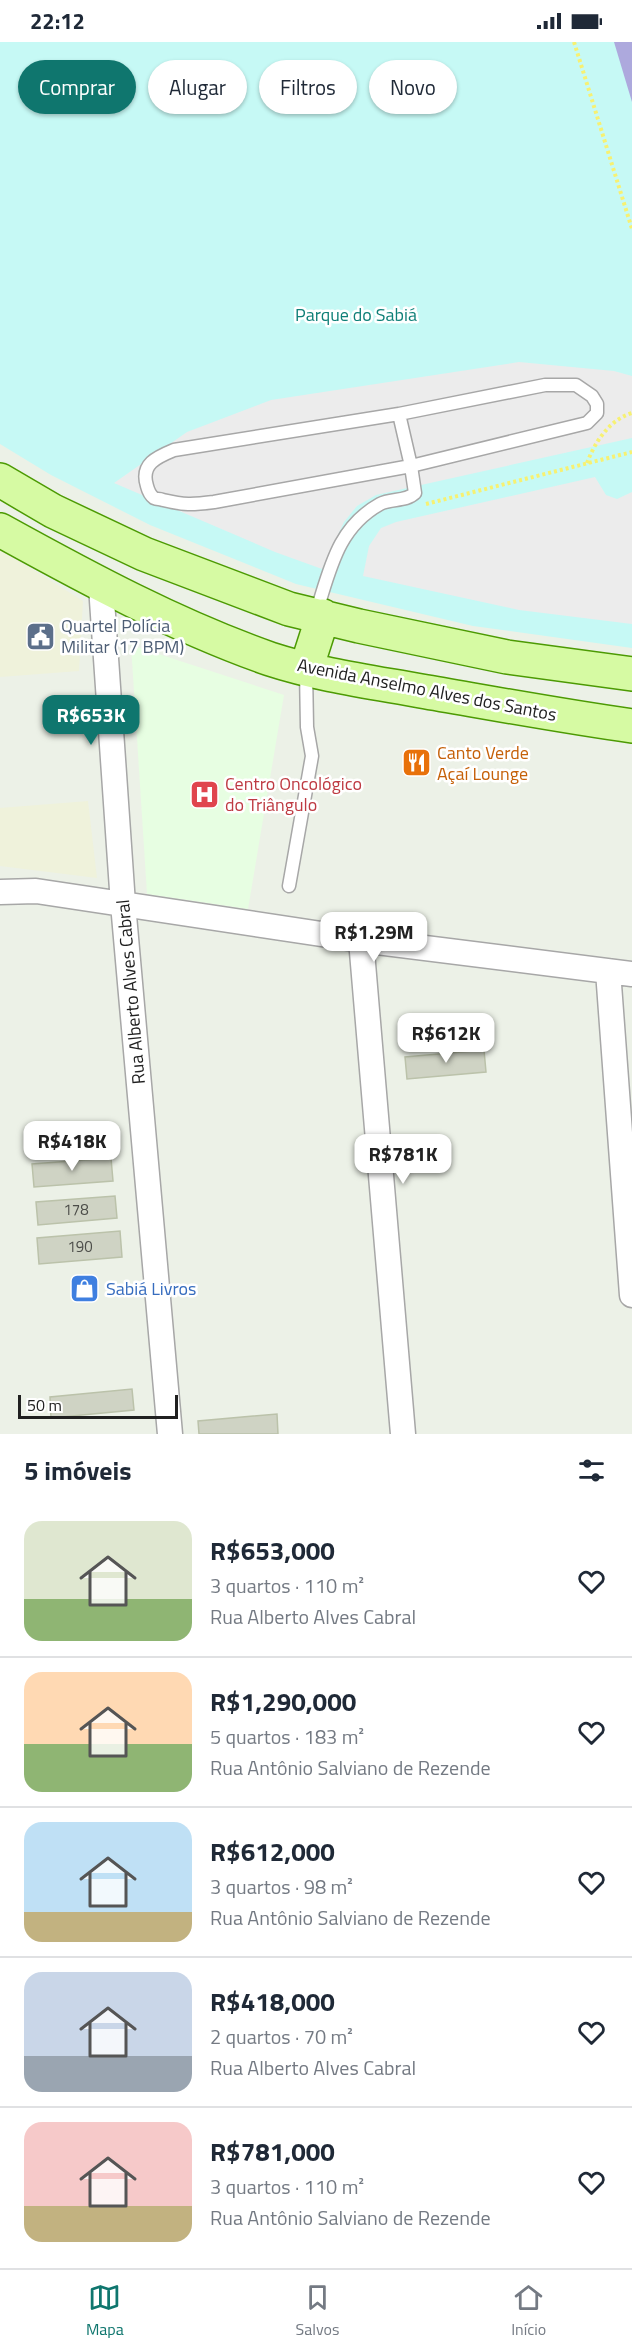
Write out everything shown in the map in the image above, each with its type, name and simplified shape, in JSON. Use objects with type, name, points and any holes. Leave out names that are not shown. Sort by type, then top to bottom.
[{"type":"main road","points":[[0,480],[53,511],[144,554],[289,609],[507,657],[632,674]]},
{"type":"main road","name":"Avenida Anselmo Alves dos Santos","points":[[0,530],[101,586],[207,635],[271,659],[306,669],[561,716],[632,726]]},
{"type":"main road","points":[[306,669],[319,616]]},
{"type":"street","name":"Rua Alberto Alves Cabral","points":[[101,586],[123,904],[170,1434]]},
{"type":"street","points":[[0,892],[36,891],[361,940],[632,974]]},
{"type":"street","points":[[361,940],[403,1434]]},
{"type":"street","points":[[608,971],[632,1295]]},
{"type":"lane","points":[[545,385],[576,385],[592,396],[597,404],[597,412],[586,423],[486,450],[214,502],[189,505],[156,499],[149,492],[146,483],[145,473],[148,464],[157,457],[174,450],[399,414],[545,385]]},
{"type":"lane","points":[[319,616],[339,544],[353,524],[382,502],[411,497],[415,493],[399,414]]},
{"type":"lane","points":[[289,886],[312,756],[307,727],[306,669]]},
{"type":"path","points":[[574,42],[632,229]]},
{"type":"path","points":[[586,463],[596,441],[621,416],[632,413]]},
{"type":"path","points":[[416,507],[632,452]]},
{"type":"shaded area","points":[[614,42],[632,42],[632,102]]},
{"type":"shaded area","points":[[519,362],[614,371],[632,376],[632,438],[376,495],[357,506],[344,522],[322,569],[275,552],[114,483],[187,432],[271,400]]},
{"type":"shaded area","points":[[595,477],[606,495],[617,499],[632,492],[632,624],[519,610],[363,576],[369,546],[381,528],[396,522]]},
{"type":"shaded area","name":"Quartel Polícia Militar (17 BPM)","points":[[0,549],[83,601],[79,671],[0,677]]},
{"type":"shaded area","name":"Centro Oncológico do Triângulo","points":[[131,645],[284,695],[248,909],[147,894]]},
{"type":"shaded area","points":[[88,801],[97,878],[0,866],[0,808]]},
{"type":"green space","name":"Parque do Sabiá","points":[[0,42],[632,42],[632,648],[473,626],[296,584],[150,525],[51,475],[0,444]]},
{"type":"building","points":[[481,1014],[483,1034],[403,1041],[402,1021]]},
{"type":"building","points":[[484,1050],[486,1072],[407,1079],[405,1057]]},
{"type":"building","points":[[111,1158],[113,1181],[34,1187],[32,1164]]},
{"type":"building","points":[[115,1196],[117,1218],[38,1225],[36,1202]]},
{"type":"building","points":[[120,1231],[122,1257],[39,1264],[37,1238]]},
{"type":"building","points":[[132,1389],[134,1410],[51,1418],[50,1397]]},
{"type":"building","points":[[277,1414],[278,1434],[199,1434],[198,1421]]},
{"type":"place","name":"Quartel Polícia Militar (17 BPM)","points":[[40,636]]},
{"type":"place","name":"Canto Verde Açaí Lounge","points":[[416,763]]},
{"type":"place","name":"Centro Oncológico do Triângulo","points":[[204,794]]},
{"type":"place","name":"Sabiá Livros","points":[[85,1289]]}]
